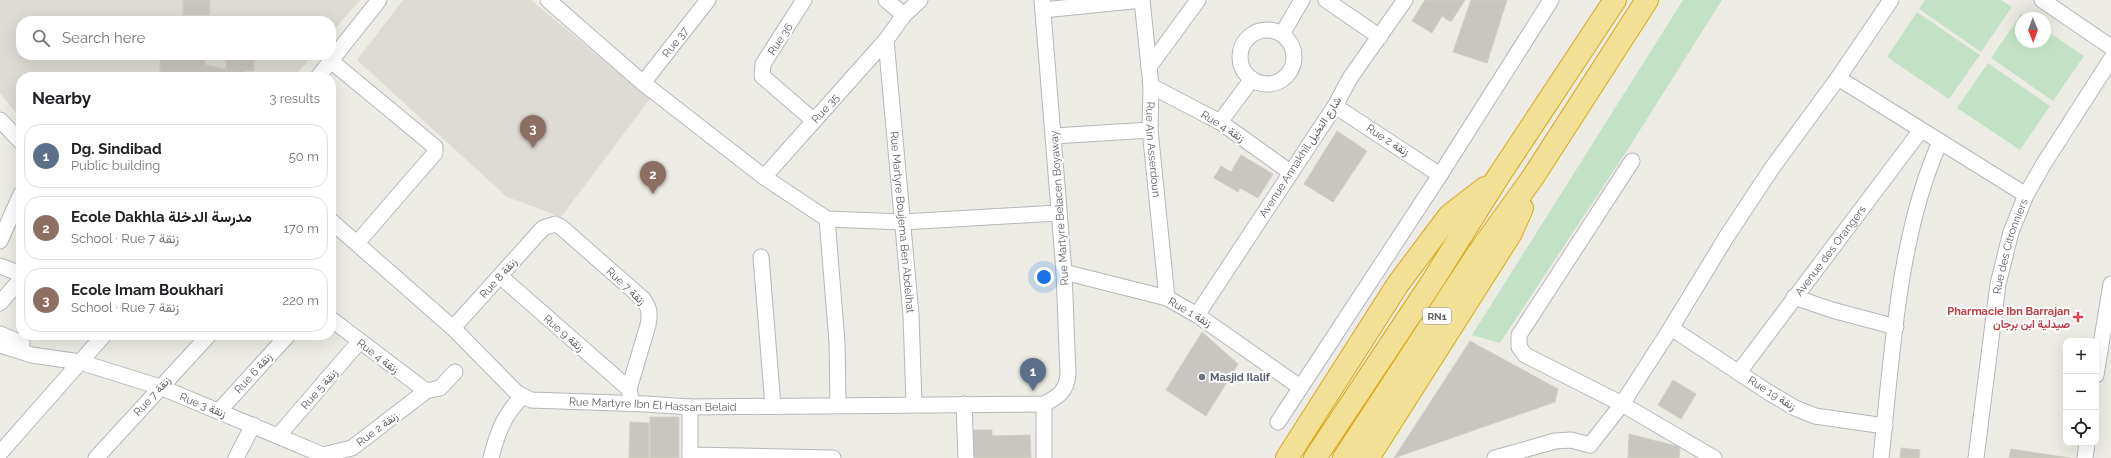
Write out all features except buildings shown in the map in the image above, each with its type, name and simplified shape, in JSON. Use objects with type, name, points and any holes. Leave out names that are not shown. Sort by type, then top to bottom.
[{"type":"highway","name":"RN1","points":[[1314,458],[1432,282],[1498,177],[1615,0]]},
{"type":"highway","name":"RN1","points":[[1344,458],[1477,255],[1533,177],[1647,0]]},
{"type":"highway","points":[[1287,458],[1403,278],[1449,216],[1498,177]]},
{"type":"highway","points":[[1368,458],[1511,233],[1533,177]]},
{"type":"street","points":[[336,55],[379,0]]},
{"type":"street","points":[[548,0],[643,83],[764,177],[826,219],[903,222],[1058,213]]},
{"type":"street","name":"Rue 37","points":[[643,83],[708,0]]},
{"type":"street","name":"Rue 36","points":[[804,0],[763,64],[762,76],[764,80],[813,120]]},
{"type":"street","points":[[886,0],[904,15]]},
{"type":"street","name":"Rue 35","points":[[764,177],[813,120],[886,40],[904,15],[920,0]]},
{"type":"street","points":[[1042,5],[1142,0]]},
{"type":"street","name":"Rue Ain Asserdoun","points":[[1142,0],[1150,67],[1150,130],[1167,298]]},
{"type":"street","points":[[1150,67],[1198,0]]},
{"type":"street","points":[[1282,34],[1302,0]]},
{"type":"street","points":[[1326,0],[1380,38]]},
{"type":"street","name":"Avenue Annakhil شارع النخيل","points":[[1197,315],[1335,106],[1350,78],[1380,38],[1405,0]]},
{"type":"street","points":[[1278,422],[1440,175],[1551,0]]},
{"type":"street","points":[[1495,458],[1556,441],[1571,440],[1591,452],[1671,328],[1735,223],[1772,168],[1838,78],[1891,0]]},
{"type":"street","points":[[2042,0],[2111,47]]},
{"type":"street","name":"Rue Martyre Belacen Boyaway","points":[[1042,5],[1054,136],[1058,213],[1064,272],[1067,384],[1063,392],[1044,404]]},
{"type":"street","points":[[1266,30],[1282,34],[1292,48],[1294,56],[1289,72],[1283,78],[1268,84],[1252,79],[1241,66],[1240,54],[1244,42],[1250,36],[1266,30]]},
{"type":"street","name":"Rue Martyre Boujema Ben Abdelhat","points":[[886,40],[911,315],[914,404]]},
{"type":"street","name":"Rue des Citronniers","points":[[1976,458],[1998,284],[2011,232],[2026,195],[2043,165],[2111,59]]},
{"type":"street","points":[[322,72],[331,61],[435,147],[435,153],[357,243]]},
{"type":"street","points":[[1838,78],[2026,195]]},
{"type":"street","points":[[1220,122],[1252,79]]},
{"type":"street","name":"Rue 4 زنقة","points":[[1151,86],[1220,122],[1290,172]]},
{"type":"street","name":"Rue 2 زنقة","points":[[1335,106],[1440,175]]},
{"type":"street","points":[[0,120],[16,137]]},
{"type":"street","points":[[1054,136],[1150,130]]},
{"type":"street","name":"Avenue des Orangers","points":[[1739,372],[1794,297],[1922,130]]},
{"type":"street","points":[[1881,458],[1896,327],[1908,246],[1926,172],[1940,142]]},
{"type":"street","points":[[1632,161],[1519,335],[1519,346],[1526,355],[1622,404],[1684,442],[1714,458]]},
{"type":"street","points":[[0,241],[16,205]]},
{"type":"street","points":[[826,219],[837,342],[838,405]]},
{"type":"street","name":"Rue 7 زنقة","points":[[544,228],[555,224],[561,227],[643,299],[648,306],[650,317],[631,396]]},
{"type":"street","points":[[336,225],[453,328],[522,397],[509,411],[502,422],[491,458]]},
{"type":"street","name":"Rue 8 زنقة","points":[[453,328],[544,228]]},
{"type":"street","points":[[762,257],[774,406]]},
{"type":"street","points":[[0,266],[16,272]]},
{"type":"street","name":"Rue 1 زنقة","points":[[1064,272],[1167,298],[1197,315],[1300,387]]},
{"type":"street","name":"Rue 9 زنقة","points":[[500,276],[631,396]]},
{"type":"street","points":[[2096,374],[2111,284]]},
{"type":"street","points":[[0,303],[16,285]]},
{"type":"street","points":[[1794,297],[1832,310],[1896,327]]},
{"type":"street","name":"Rue 4 زنقة","points":[[336,323],[359,342],[426,391]]},
{"type":"street","name":"Rue 19 زنقة","points":[[1671,328],[1795,408],[1815,416],[1885,426]]},
{"type":"street","points":[[0,334],[29,346],[40,356]]},
{"type":"street","points":[[0,453],[100,340]]},
{"type":"street","name":"Rue 7 زنقة","points":[[96,458],[204,340]]},
{"type":"street","name":"Rue 6 زنقة","points":[[219,411],[283,340]]},
{"type":"street","name":"Rue 5 زنقة","points":[[278,436],[359,342]]},
{"type":"street","name":"Rue 3 زنقة","points":[[0,345],[24,354],[80,362],[160,387],[278,436],[298,451],[323,455]]},
{"type":"street","name":"Rue 2 زنقة","points":[[323,455],[352,448],[426,391],[440,388],[455,372]]},
{"type":"street","name":"Rue Martyre Ibn El Hassan Belaid","points":[[522,397],[546,401],[631,396],[690,407],[1044,404]]},
{"type":"street","points":[[964,404],[966,458]]},
{"type":"street","points":[[1044,404],[1044,458]]},
{"type":"street","points":[[690,407],[690,456],[833,458]]},
{"type":"street","points":[[236,458],[253,425]]},
{"type":"street","points":[[1684,442],[1686,458]]},
{"type":"street","points":[[2084,458],[2086,446]]},
{"type":"shaded area","points":[[0,0],[360,0],[336,28],[336,16],[16,16],[16,60],[309,60],[298,72],[16,72],[16,113],[0,93]]},
{"type":"shaded area","points":[[403,0],[531,0],[650,99],[561,217],[507,197],[357,60]]},
{"type":"green space","points":[[1683,0],[1722,0],[1628,149],[1500,343],[1472,335]]},
{"type":"green space","points":[[1925,0],[2001,0],[2012,7],[1981,52],[1919,9]]},
{"type":"green space","points":[[1917,12],[1980,55],[1949,99],[1887,57]]},
{"type":"green space","points":[[2015,23],[2015,48],[2051,48],[2051,34],[2084,56],[2053,101],[1991,58]]},
{"type":"green space","points":[[1988,63],[2050,106],[2020,150],[1957,108]]},
{"type":"place","name":"Ecole Imam Boukhari","points":[[533,148]]},
{"type":"place","name":"Ecole Dakhla مدرسة الدخلة","points":[[653,194]]},
{"type":"place","name":"Pharmacie Ibn Barrajan صيدلية ابن برجان","points":[[2078,317]]},
{"type":"place","name":"Masjid Ilalif","points":[[1202,377]]},
{"type":"place","name":"Dg. Sindibad","points":[[1033,391]]}]
